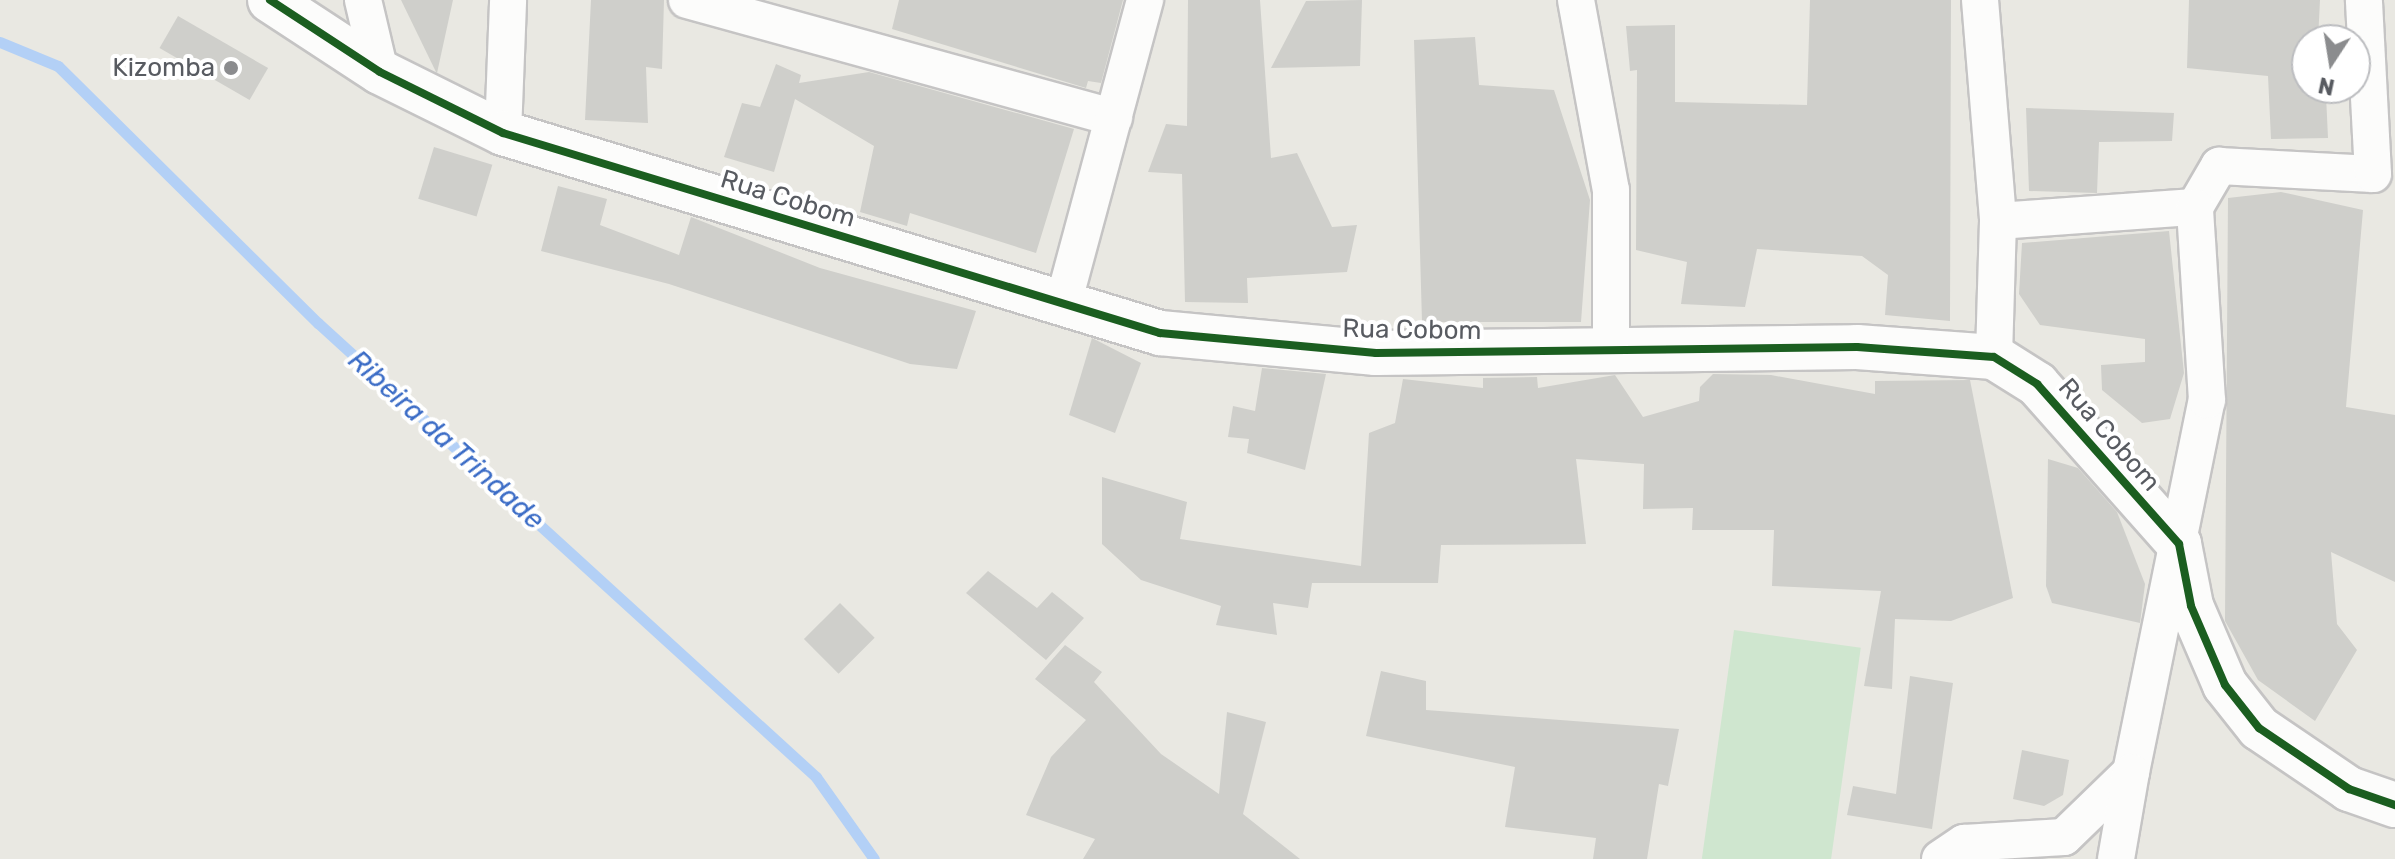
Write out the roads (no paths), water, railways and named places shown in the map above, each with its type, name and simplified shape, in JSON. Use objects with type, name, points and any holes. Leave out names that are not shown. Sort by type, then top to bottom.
[{"type":"street","name":"Rua Cobom","points":[[270,0],[380,72],[503,133],[1160,333],[1376,353],[1611,347],[1857,347],[1994,357],[2037,384],[2179,544]]},
{"type":"street","points":[[363,0],[380,72]]},
{"type":"street","points":[[503,133],[508,0]]},
{"type":"street","points":[[687,0],[1114,118]]},
{"type":"street","points":[[1063,304],[1145,0]]},
{"type":"street","points":[[1576,0],[1611,190],[1611,347]]},
{"type":"street","points":[[1980,0],[1998,221],[1994,357]]},
{"type":"street","points":[[2116,859],[2207,400],[2195,207],[2219,166],[2373,174],[2364,0]]},
{"type":"street","points":[[1998,221],[2195,207]]},
{"type":"street","points":[[2179,544],[2191,606],[2225,685],[2259,728],[2349,789],[2395,805]]},
{"type":"street","points":[[1940,859],[1964,843],[2064,837],[2131,772]]},
{"type":"waterway","name":"Ribeira da Trindade","points":[[0,42],[58,66],[318,323],[816,777],[874,859]]},
{"type":"place","name":"Kizomba","points":[[231,68]]}]
